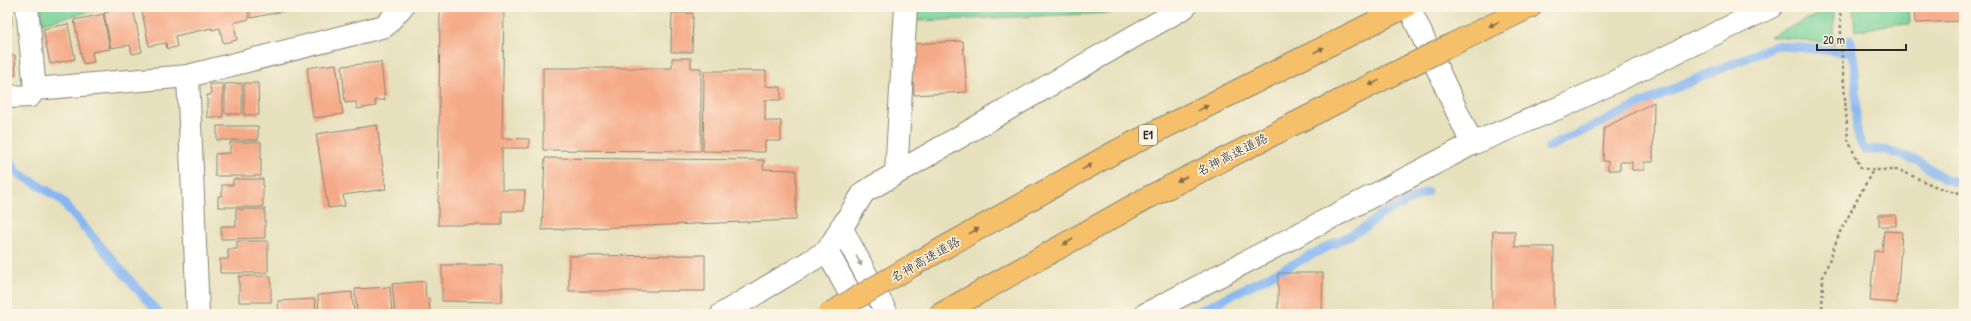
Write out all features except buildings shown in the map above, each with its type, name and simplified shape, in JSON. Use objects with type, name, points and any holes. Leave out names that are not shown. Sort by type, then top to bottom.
[{"type":"highway","name":"名神高速道路","points":[[942,313],[1147,198],[1453,44],[1530,7]]},
{"type":"highway","name":"名神高速道路","points":[[829,314],[1115,152],[1395,12]]},
{"type":"street","points":[[7,97],[30,96],[35,89],[27,7]]},
{"type":"street","points":[[35,89],[188,76],[385,26],[402,7]]},
{"type":"street","points":[[896,173],[906,7]]},
{"type":"street","points":[[722,314],[827,251],[864,192],[1186,7]]},
{"type":"street","points":[[1409,7],[1472,144]]},
{"type":"street","points":[[1146,314],[1472,144],[1570,103],[1772,7]]},
{"type":"street","points":[[188,76],[198,314]]},
{"type":"street","points":[[841,227],[887,314]]},
{"type":"street","points":[[827,251],[861,314]]},
{"type":"path","points":[[1840,7],[1848,140],[1860,168],[1873,170],[1899,170],[1939,188],[1964,194]]},
{"type":"path","points":[[1822,314],[1823,277],[1839,234],[1873,170]]},
{"type":"green space","points":[[41,7],[111,7],[42,23]]},
{"type":"green space","points":[[918,7],[1112,7],[1111,13],[918,21]]},
{"type":"green space","points":[[1834,7],[1834,44],[1770,36]]},
{"type":"green space","points":[[1853,7],[1909,7],[1910,24],[1894,24],[1855,31]]},
{"type":"waterway","points":[[1850,40],[1855,75],[1856,120],[1858,136],[1865,150],[1884,150],[1919,161],[1944,179],[1964,183]]},
{"type":"waterway","points":[[1549,147],[1669,91],[1776,45],[1852,53]]},
{"type":"waterway","points":[[7,155],[17,172],[59,198],[159,314]]},
{"type":"waterway","points":[[1194,314],[1351,235],[1367,226],[1380,215],[1427,192]]}]
